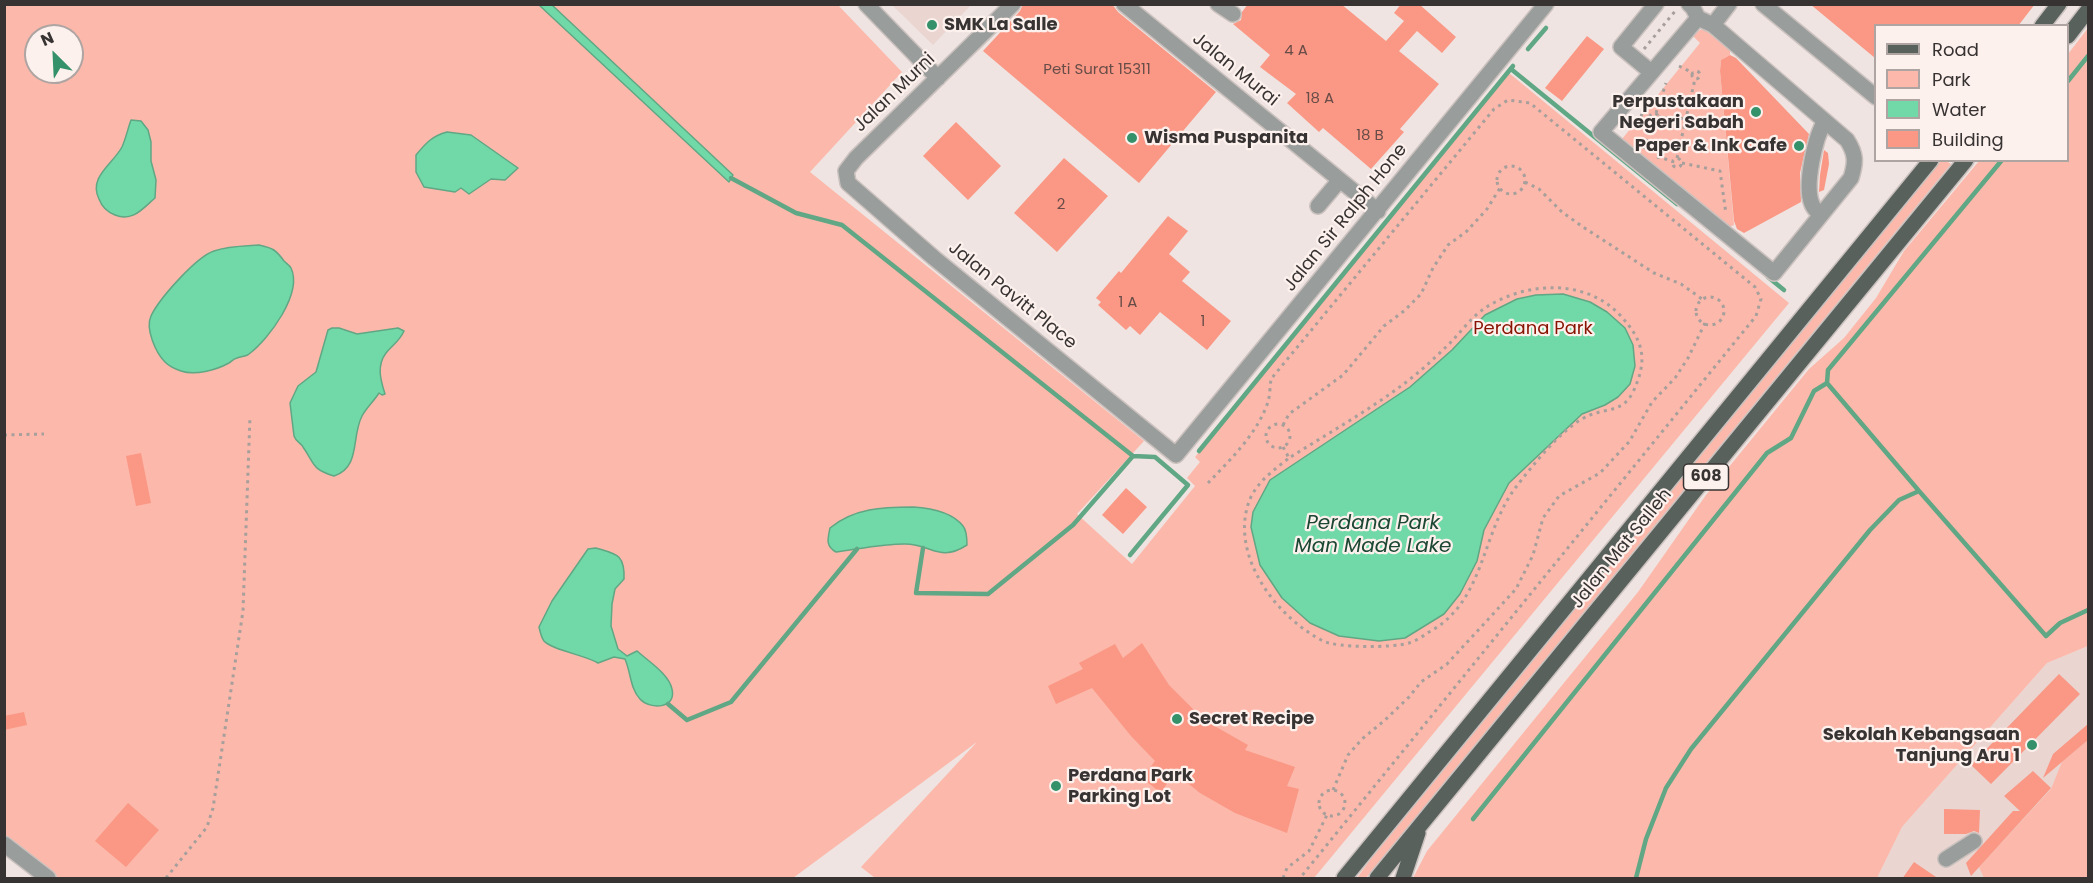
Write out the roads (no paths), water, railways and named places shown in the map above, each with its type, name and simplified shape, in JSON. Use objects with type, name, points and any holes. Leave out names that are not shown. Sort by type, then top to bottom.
[{"type":"main road","points":[[2044,24],[2059,4]]},
{"type":"main road","points":[[2069,34],[2088,10]]},
{"type":"main road","name":"Jalan Mat Salleh","points":[[1344,879],[1929,162]]},
{"type":"main road","name":"Jalan Mat Salleh","points":[[1377,879],[1964,162]]},
{"type":"main road","points":[[1403,879],[1419,827]]},
{"type":"street","points":[[866,4],[938,78]]},
{"type":"street","name":"Jalan Murni","points":[[856,158],[1013,4]]},
{"type":"street","name":"Jalan Murai","points":[[1124,4],[1378,211]]},
{"type":"street","points":[[1218,4],[1233,14]]},
{"type":"street","name":"Jalan Sir Ralph Hone","points":[[1176,455],[1546,4]]},
{"type":"street","points":[[1713,25],[1729,4]]},
{"type":"street","points":[[1763,4],[1874,95]]},
{"type":"street","points":[[1691,8],[1847,140],[1853,150],[1856,161],[1851,178],[1774,273],[1601,132],[1651,72],[1691,8]]},
{"type":"street","points":[[1651,72],[1621,47],[1660,10]]},
{"type":"street","points":[[1820,215],[1812,204],[1808,188],[1819,129],[1825,121]]},
{"type":"street","name":"Jalan Pavitt Place","points":[[856,158],[846,171],[848,183],[857,192],[934,258],[1176,455]]},
{"type":"street","points":[[1318,207],[1339,181]]},
{"type":"street","points":[[1947,859],[1974,841]]},
{"type":"street","points":[[4,844],[48,879]]},
{"type":"water","points":[[539,5],[552,5],[733,175],[729,182]]},
{"type":"water","points":[[131,120],[141,121],[148,130],[151,142],[151,161],[156,180],[155,198],[132,216],[121,217],[103,207],[96,191],[99,177],[122,147]]},
{"type":"water","points":[[447,132],[471,135],[518,168],[505,180],[491,179],[469,194],[461,188],[455,192],[424,187],[416,172],[416,155],[430,140]]},
{"type":"water","points":[[259,245],[276,252],[290,267],[293,278],[288,302],[266,338],[248,355],[205,372],[181,371],[169,365],[155,347],[150,334],[151,316],[155,309],[179,279],[206,255],[225,248]]},
{"type":"water","name":"Perdana Park Man Made Lake","points":[[1563,294],[1590,302],[1607,312],[1625,328],[1633,345],[1635,366],[1630,384],[1618,397],[1582,414],[1509,483],[1484,530],[1477,561],[1460,594],[1444,614],[1405,638],[1379,641],[1339,636],[1310,623],[1282,598],[1260,565],[1251,527],[1253,512],[1270,480],[1410,387],[1452,350],[1485,315],[1517,299],[1536,295]]},
{"type":"water","points":[[332,328],[357,334],[398,328],[404,331],[381,363],[380,374],[385,394],[379,393],[364,413],[359,424],[352,459],[343,472],[334,476],[317,468],[295,438],[290,403],[298,386],[316,372],[328,330]]},
{"type":"water","points":[[913,507],[933,510],[953,517],[964,528],[967,545],[942,553],[905,544],[836,552],[829,544],[830,528],[849,516],[880,508]]},
{"type":"water","points":[[596,548],[618,556],[623,564],[624,579],[615,589],[612,604],[611,626],[618,649],[627,656],[637,651],[663,673],[672,689],[671,701],[667,704],[650,705],[640,699],[632,685],[625,659],[614,657],[598,663],[554,647],[542,638],[539,627],[552,601],[588,549]]},
{"type":"waterway","points":[[1528,49],[1546,28]]},
{"type":"waterway","points":[[2069,80],[2088,56]]},
{"type":"waterway","points":[[1199,451],[1513,66]]},
{"type":"waterway","points":[[1511,69],[1677,204]]},
{"type":"waterway","points":[[1919,491],[1827,383],[1828,370],[2000,162]]},
{"type":"waterway","points":[[731,178],[796,213],[842,225],[1133,456],[1155,457],[1188,485],[1130,555]]},
{"type":"waterway","points":[[1768,277],[1784,290]]},
{"type":"waterway","points":[[1473,819],[1767,453],[1791,438],[1814,391],[1827,383]]},
{"type":"waterway","points":[[923,548],[916,593],[988,594],[1073,525],[1133,456]]},
{"type":"waterway","points":[[1636,878],[1646,839],[1666,788],[1691,749],[1870,530],[1899,500],[1919,491],[2046,636],[2060,623],[2088,610]]},
{"type":"waterway","points":[[668,704],[687,720],[731,702],[857,549]]},
{"type":"place","name":"SMK La Salle","points":[[932,25]]},
{"type":"place","name":"Perpustakaan Negeri Sabah","points":[[1756,112]]},
{"type":"place","name":"Wisma Puspanita","points":[[1132,138]]},
{"type":"place","name":"Paper & Ink Cafe","points":[[1799,146]]},
{"type":"place","name":"Secret Recipe","points":[[1177,719]]},
{"type":"place","name":"Sekolah Kebangsaan Tanjung Aru 1","points":[[2032,745]]},
{"type":"place","name":"Perdana Park Parking Lot","points":[[1056,786]]},
{"type":"park label","name":"Perdana Park","points":[[1533,329]]}]
